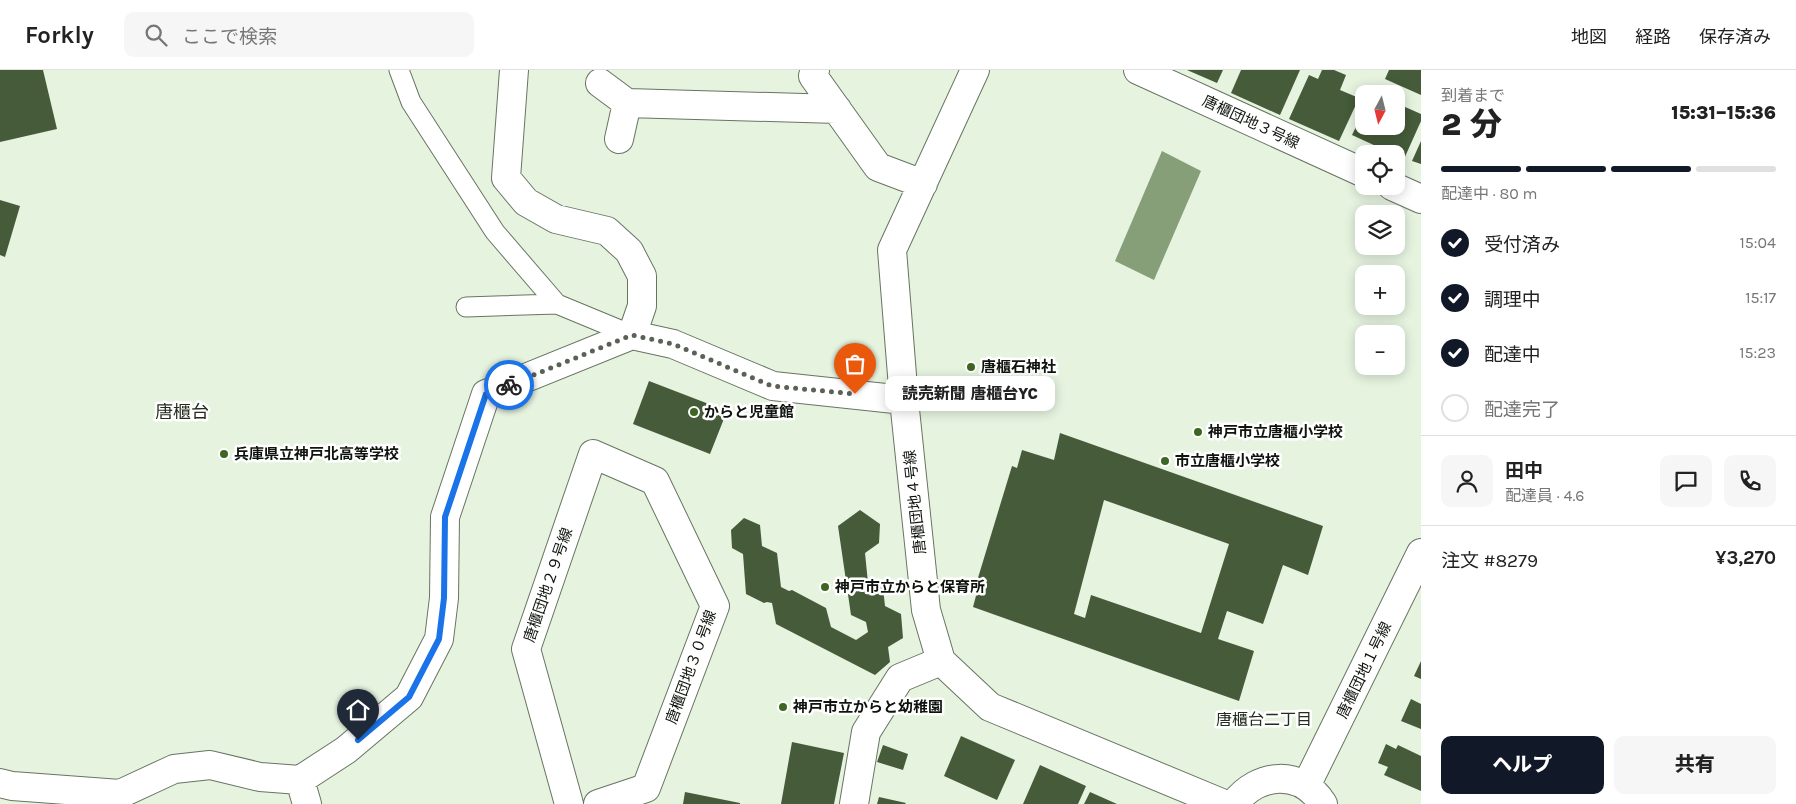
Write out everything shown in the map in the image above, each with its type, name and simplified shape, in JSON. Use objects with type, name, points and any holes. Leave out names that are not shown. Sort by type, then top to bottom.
[{"type":"street","points":[[514,70],[506,178],[526,202],[556,218],[607,231],[629,251],[642,276],[642,306],[632,335]]},
{"type":"street","points":[[816,70],[813,76],[878,167],[923,184]]},
{"type":"street","name":"唐櫃団地４号線","points":[[941,661],[926,610],[904,400],[892,250],[975,70]]},
{"type":"street","name":"唐櫃団地３号線","points":[[1138,70],[1355,169]]},
{"type":"street","points":[[600,84],[627,103],[837,109]]},
{"type":"street","points":[[619,139],[627,103]]},
{"type":"street","points":[[1405,192],[1421,199]]},
{"type":"street","points":[[0,783],[12,786],[120,794],[174,769],[210,765],[260,777],[303,792],[346,750],[409,697],[439,639],[444,598],[445,517],[486,394],[632,335],[673,344],[772,386],[904,400]]},
{"type":"street","name":"唐櫃団地２９号線","points":[[570,804],[526,649],[593,454]]},
{"type":"street","name":"唐櫃団地３０号線","points":[[593,454],[655,481],[715,606],[646,788],[598,804]]},
{"type":"street","name":"唐櫃団地１号線","points":[[1234,804],[1242,793],[1256,783],[1273,779],[1290,780],[1315,795],[1421,554]]},
{"type":"street","points":[[854,804],[866,732],[900,678],[941,661],[990,707],[1224,804]]},
{"type":"lane","points":[[399,70],[411,102],[495,232],[557,304]]},
{"type":"lane","points":[[466,307],[557,304],[632,335]]},
{"type":"shaded area","points":[[1162,151],[1201,171],[1154,280],[1115,261]]},
{"type":"building","points":[[0,70],[43,70],[57,129],[0,142]]},
{"type":"building","points":[[1187,70],[1223,70],[1217,83]]},
{"type":"building","points":[[1241,70],[1300,70],[1280,115],[1231,93]]},
{"type":"building","points":[[1322,70],[1334,70],[1346,75],[1340,90],[1355,96],[1355,107],[1339,141],[1289,119],[1309,75],[1318,79]]},
{"type":"building","points":[[1389,70],[1421,70],[1421,95],[1405,88],[1405,85],[1398,85],[1385,79]]},
{"type":"building","points":[[1405,107],[1421,114],[1421,121],[1405,157],[1405,145],[1374,145],[1352,135],[1355,129],[1355,135],[1405,135]]},
{"type":"building","points":[[1421,141],[1421,164],[1412,161]]},
{"type":"building","points":[[0,200],[20,206],[5,257],[0,255]]},
{"type":"building","points":[[649,381],[727,411],[710,454],[633,424]]},
{"type":"building","points":[[1060,433],[1323,526],[1308,575],[1283,565],[1263,624],[1227,611],[1218,639],[1254,651],[1239,701],[973,607],[977,592],[974,591],[1012,466],[1017,468],[1022,450],[1054,460]],"holes":[[[1104,500],[1229,544],[1201,633],[1091,595],[1085,618],[1074,614]]]},
{"type":"building","points":[[860,510],[880,524],[879,543],[865,553],[868,583],[883,588],[885,606],[901,614],[903,638],[888,647],[890,662],[875,675],[776,624],[772,603],[764,603],[746,594],[743,554],[732,548],[731,530],[744,518],[760,525],[762,546],[777,553],[781,587],[789,591],[792,590],[826,608],[831,627],[856,640],[868,632],[866,622],[851,615],[838,526]]},
{"type":"building","points":[[1421,661],[1421,679],[1414,676]]},
{"type":"building","points":[[1411,699],[1421,704],[1421,729],[1401,721]]},
{"type":"building","points":[[961,736],[1015,760],[997,800],[944,776]]},
{"type":"building","points":[[792,742],[844,753],[834,804],[781,804]]},
{"type":"building","points":[[1386,744],[1396,749],[1398,745],[1421,756],[1421,791],[1384,775],[1388,767],[1378,763]]},
{"type":"building","points":[[883,745],[908,754],[903,770],[877,762]]},
{"type":"building","points":[[1040,765],[1086,786],[1078,804],[1023,804]]},
{"type":"building","points":[[685,792],[740,803],[740,804],[683,804]]},
{"type":"building","points":[[1090,792],[1117,804],[1084,804]]},
{"type":"building","points":[[879,797],[906,803],[877,804]]},
{"type":"way so far","points":[[509,385],[632,335],[673,344],[772,386],[855,394]]},
{"type":"place","name":"唐櫃石神社","points":[[971,367]]},
{"type":"place","name":"読売新聞 唐櫃台YC","points":[[855,394]]},
{"type":"place","name":"からと児童館","points":[[694,412]]},
{"type":"place","name":"神戸市立唐櫃小学校","points":[[1198,432]]},
{"type":"place","name":"兵庫県立神戸北高等学校","points":[[224,454]]},
{"type":"place","name":"市立唐櫃小学校","points":[[1165,461]]},
{"type":"place","name":"神戸市立からと保育所","points":[[825,587]]},
{"type":"place","name":"神戸市立からと幼稚園","points":[[783,707]]},
{"type":"district","name":"唐櫃台","points":[[182,412]]},
{"type":"district","name":"唐櫃台二丁目","points":[[1264,719]]},
{"type":"route","points":[[358,740],[409,697],[439,639],[444,598],[445,517],[486,394],[509,385]]}]
